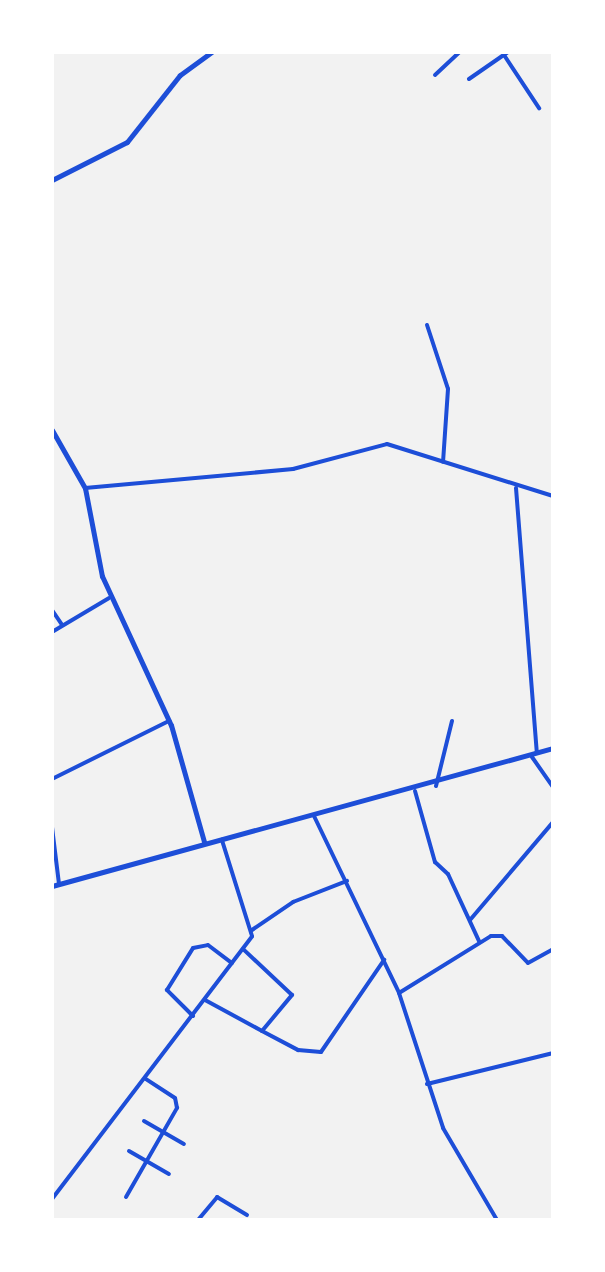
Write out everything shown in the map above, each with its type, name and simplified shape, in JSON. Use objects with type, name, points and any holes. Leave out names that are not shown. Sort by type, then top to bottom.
[{"type":"street","points":[[52,180],[127,142],[180,75],[212,52]]},
{"type":"street","points":[[435,75],[460,52]]},
{"type":"street","points":[[469,79],[506,54],[539,108]]},
{"type":"street","points":[[427,325],[448,389],[443,462]]},
{"type":"street","points":[[52,430],[85,488],[109,598],[169,721],[204,842]]},
{"type":"street","points":[[85,488],[293,469],[387,444],[516,488],[553,496]]},
{"type":"street","points":[[516,488],[535,756],[553,787]]},
{"type":"street","points":[[52,632],[109,598]]},
{"type":"street","points":[[52,610],[62,625]]},
{"type":"street","points":[[52,779],[169,721]]},
{"type":"street","points":[[436,786],[452,721]]},
{"type":"street","points":[[52,886],[204,842],[436,786],[553,748]]},
{"type":"street","points":[[415,791],[435,862],[479,941]]},
{"type":"street","points":[[314,816],[399,993],[443,1128],[497,1220]]},
{"type":"street","points":[[470,920],[553,822]]},
{"type":"street","points":[[52,827],[59,884]]},
{"type":"street","points":[[221,838],[252,930]]},
{"type":"street","points":[[52,1199],[232,964],[252,930],[293,902],[347,881]]},
{"type":"street","points":[[399,993],[479,941],[502,936],[528,963],[553,949]]},
{"type":"street","points":[[193,1016],[167,990],[193,948],[208,945],[232,964]]},
{"type":"street","points":[[243,949],[293,992],[262,1031]]},
{"type":"street","points":[[205,1000],[298,1050],[321,1052],[384,960]]},
{"type":"street","points":[[427,1084],[553,1053]]},
{"type":"street","points":[[126,1197],[178,1102],[146,1079]]},
{"type":"street","points":[[144,1121],[184,1144]]},
{"type":"street","points":[[129,1151],[169,1174]]},
{"type":"street","points":[[198,1220],[217,1197],[247,1215]]}]
